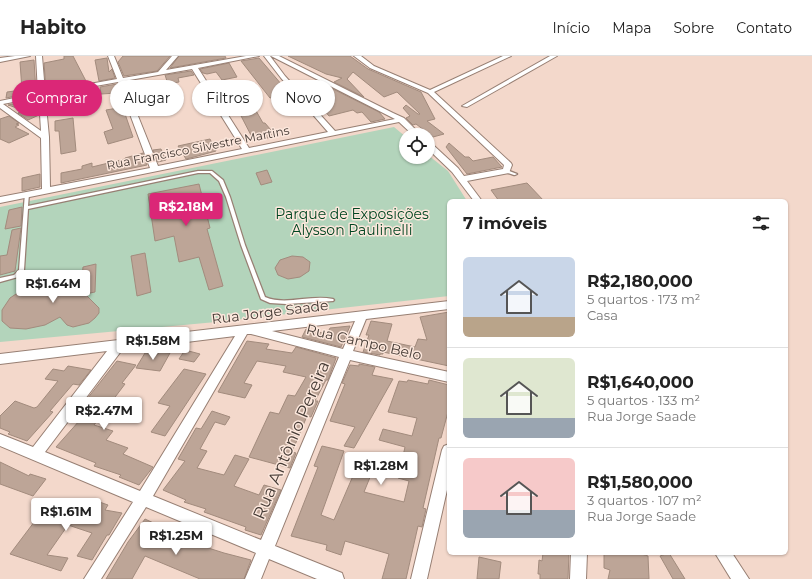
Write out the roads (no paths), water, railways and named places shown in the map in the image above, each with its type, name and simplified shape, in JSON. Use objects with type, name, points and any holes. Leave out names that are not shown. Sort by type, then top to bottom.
[{"type":"street","points":[[0,60],[3,56]]},
{"type":"street","points":[[0,60],[27,56]]},
{"type":"street","points":[[39,56],[41,80]]},
{"type":"street","points":[[111,56],[119,80],[256,56]]},
{"type":"street","points":[[160,73],[175,56]]},
{"type":"street","points":[[267,56],[283,77],[333,133]]},
{"type":"street","points":[[274,56],[401,120],[410,128]]},
{"type":"street","points":[[357,56],[372,67],[430,92],[505,161],[508,168],[506,171],[463,179]]},
{"type":"street","points":[[430,92],[508,56]]},
{"type":"street","points":[[465,106],[554,56]]},
{"type":"street","points":[[194,67],[247,151]]},
{"type":"street","points":[[0,104],[12,101]]},
{"type":"street","points":[[0,104],[45,137]]},
{"type":"street","points":[[44,116],[46,190]]},
{"type":"street","points":[[133,116],[154,170]]},
{"type":"street","name":"Rua Francisco Silvestre Martins","points":[[0,200],[401,120]]},
{"type":"street","points":[[435,151],[448,162],[463,179],[477,199]]},
{"type":"street","name":"Rua Jorge Saade","points":[[0,359],[447,305]]},
{"type":"street","name":"Rua Antônio Pereira","points":[[253,579],[362,316]]},
{"type":"street","points":[[92,579],[247,329]]},
{"type":"street","name":"Rua Campo Belo","points":[[247,329],[346,354],[447,377]]},
{"type":"street","points":[[36,454],[118,346]]},
{"type":"street","points":[[0,440],[336,579]]},
{"type":"street","points":[[418,579],[447,458]]},
{"type":"street","points":[[578,579],[579,555]]},
{"type":"street","points":[[724,555],[741,579]]},
{"type":"lane","points":[[506,171],[515,174]]},
{"type":"lane","points":[[26,208],[198,172],[211,172],[221,180],[263,298],[270,302],[319,299],[331,300]]},
{"type":"lane","points":[[0,280],[16,276],[21,270],[27,194]]},
{"type":"park label","name":"Parque de Exposições Alysson Paulinelli","points":[[352,222]]}]
